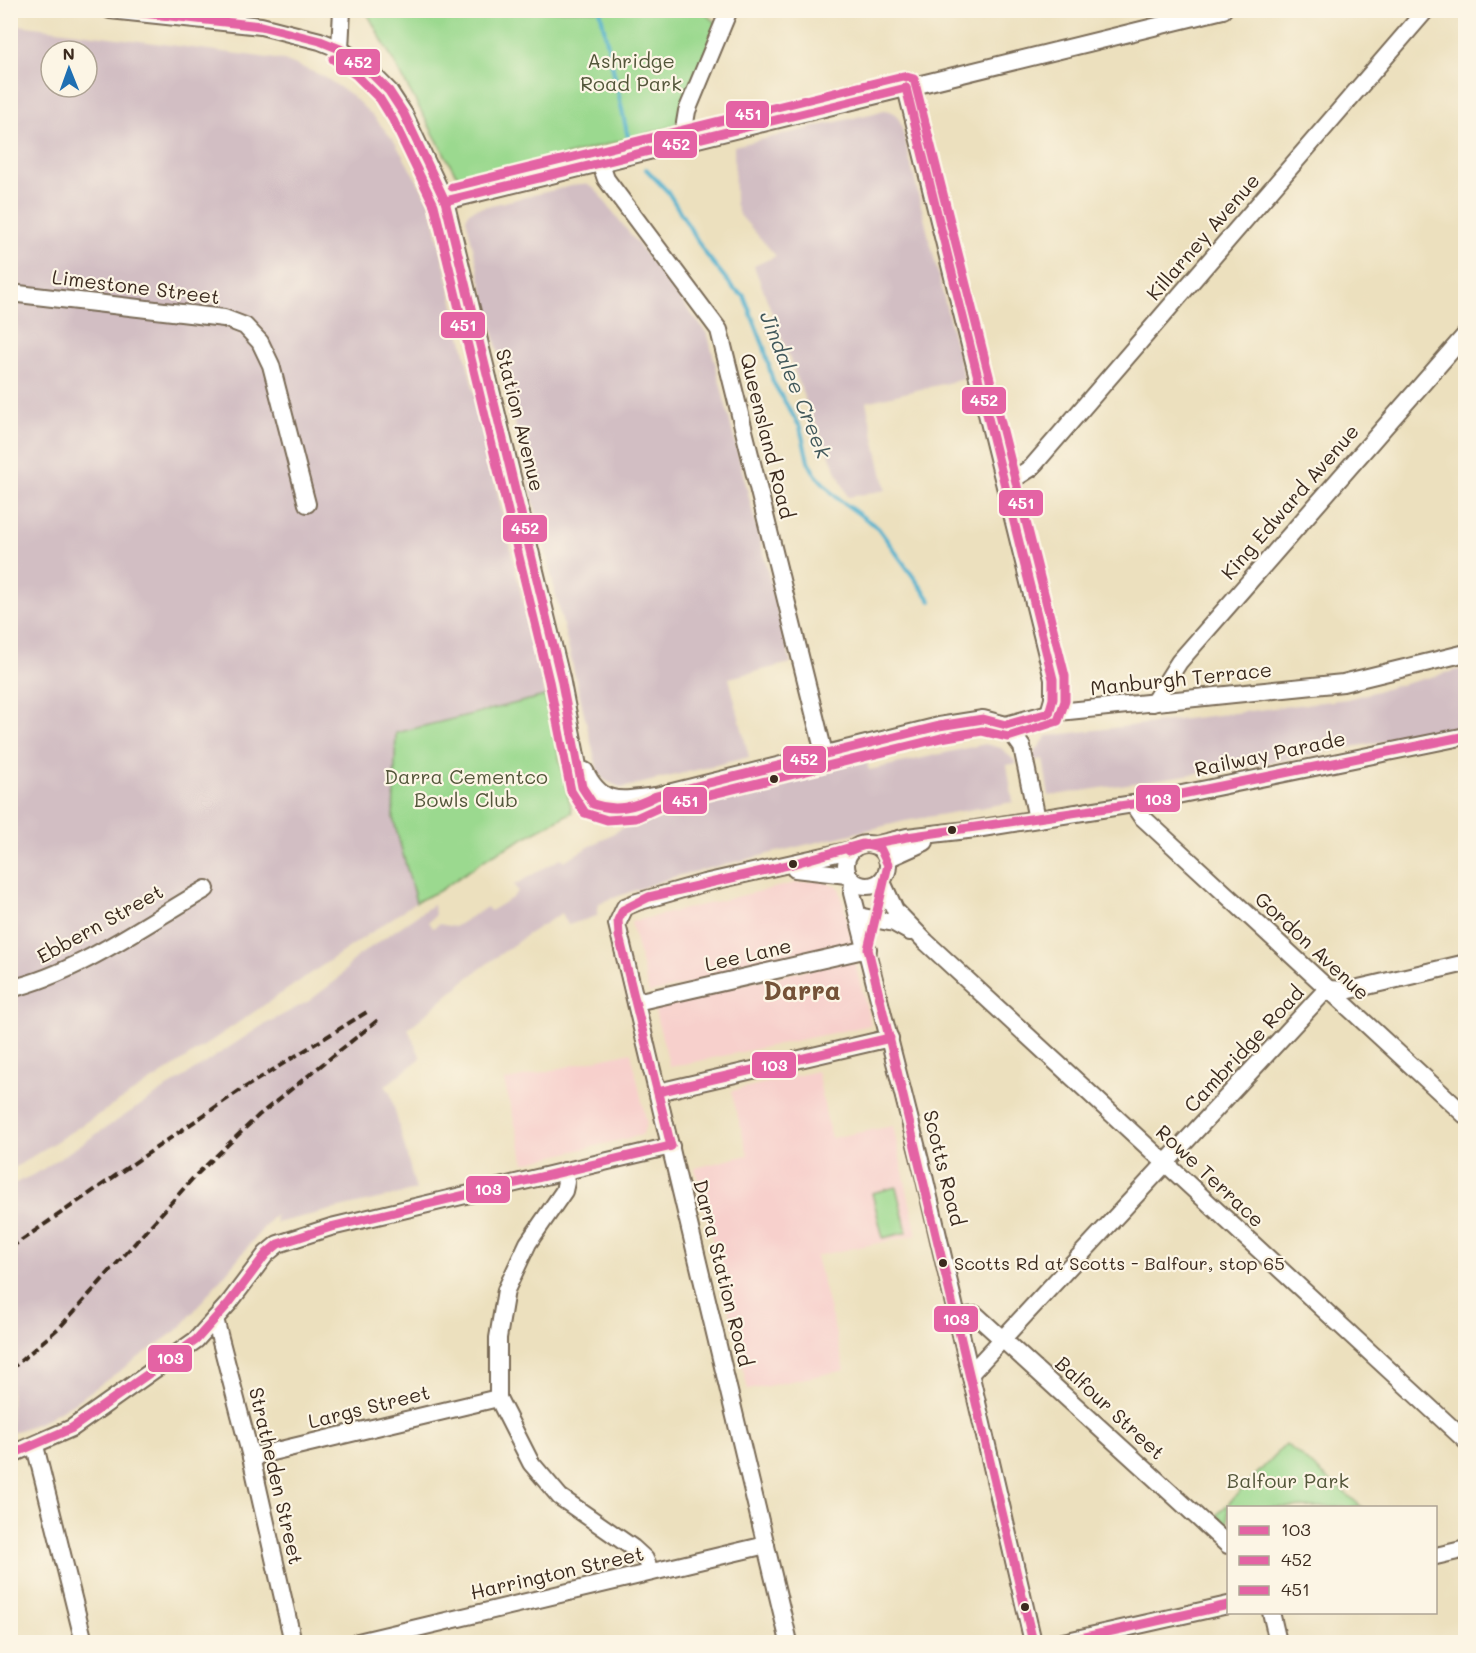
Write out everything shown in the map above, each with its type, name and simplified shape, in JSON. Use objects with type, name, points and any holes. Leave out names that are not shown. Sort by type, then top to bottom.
[{"type":"street","name":"Station Avenue","points":[[110,10],[261,26],[295,33],[340,49],[364,66],[389,91],[409,124],[445,201],[561,678],[582,787],[593,804],[611,804]]},
{"type":"street","points":[[340,49],[342,10]]},
{"type":"street","points":[[688,141],[685,123],[687,111],[729,10]]},
{"type":"street","points":[[445,201],[1223,10]]},
{"type":"street","name":"Killarney Avenue","points":[[1006,484],[1031,468],[1426,10]]},
{"type":"street","points":[[906,88],[1053,679],[1053,699],[1049,713]]},
{"type":"street","name":"Queensland Road","points":[[600,162],[606,179],[719,330],[824,753]]},
{"type":"street","name":"Limestone Street","points":[[10,293],[224,318],[245,326],[260,342],[271,365],[307,504]]},
{"type":"street","name":"King Edward Avenue","points":[[1154,704],[1179,662],[1466,334]]},
{"type":"street","name":"Manburgh Terrace","points":[[611,804],[639,805],[656,796],[824,753],[970,720],[993,720],[1006,725],[1049,713],[1343,683],[1466,653]]},
{"type":"street","points":[[1006,725],[1022,747],[1037,819]]},
{"type":"street","name":"Railway Parade","points":[[875,845],[907,837],[975,829],[1134,804],[1466,736]]},
{"type":"street","name":"Gordon Avenue","points":[[1134,804],[1141,816],[1466,1116]]},
{"type":"street","name":"Railway Parade","points":[[887,859],[919,843],[975,829]]},
{"type":"street","points":[[862,844],[875,845],[887,859],[888,865],[883,881],[866,886],[850,878],[776,868],[851,850],[862,844]]},
{"type":"street","points":[[850,878],[846,862],[851,850]]},
{"type":"street","name":"Darra Station Road","points":[[776,868],[636,902],[625,907],[620,915],[619,936],[789,1642]]},
{"type":"street","name":"Scotts Road","points":[[850,878],[958,1317],[1033,1642]]},
{"type":"street","name":"Scotts Road","points":[[868,949],[883,881]]},
{"type":"street","name":"Rowe Terrace","points":[[883,881],[895,910],[926,942],[1466,1441]]},
{"type":"street","name":"Ebbern Street","points":[[10,989],[33,984],[65,970],[206,889]]},
{"type":"street","name":"Rowe Terrace","points":[[858,916],[894,923],[926,942]]},
{"type":"street","name":"Lee Lane","points":[[636,1002],[868,949]]},
{"type":"street","points":[[1327,989],[1350,990],[1466,963]]},
{"type":"street","name":"Cambridge Road","points":[[970,1374],[1005,1340],[1327,989]]},
{"type":"street","points":[[658,1092],[891,1038]]},
{"type":"street","points":[[10,1455],[72,1428],[195,1340],[215,1319],[266,1254],[293,1238],[670,1146]]},
{"type":"street","points":[[564,1171],[566,1182],[564,1191],[528,1243],[506,1290],[498,1338],[498,1398],[531,1463],[560,1497],[633,1548],[645,1558],[651,1572]]},
{"type":"street","name":"Balfour Street","points":[[958,1317],[976,1315],[1227,1544]]},
{"type":"street","name":"Stratheden Street","points":[[215,1319],[251,1458],[293,1642]]},
{"type":"street","name":"Largs Street","points":[[251,1458],[498,1398]]},
{"type":"street","points":[[35,1446],[84,1642]]},
{"type":"street","name":"Harrington Street","points":[[358,1642],[766,1545]]},
{"type":"street","points":[[1437,1556],[1466,1549]]},
{"type":"street","points":[[1063,1642],[1227,1605]]},
{"type":"street","points":[[1271,1614],[1278,1642]]},
{"type":"shaded area","points":[[11,24],[284,60],[323,76],[351,95],[394,141],[430,203],[545,696],[396,733],[411,885],[416,902],[167,1071],[11,1170]]},
{"type":"shaded area","points":[[887,110],[895,114],[900,121],[964,379],[866,402],[886,490],[848,497],[809,409],[754,266],[776,256],[739,214],[735,203],[734,146]]},
{"type":"shaded area","points":[[587,184],[596,190],[708,335],[791,663],[729,678],[749,757],[622,788],[604,780],[598,772],[466,218],[469,212],[475,209]]},
{"type":"shaded area","points":[[1465,668],[1465,725],[1453,728],[1226,771],[1225,769],[1049,796],[1043,759],[1032,761],[1032,756],[1047,736],[1347,699]]},
{"type":"shaded area","points":[[985,744],[1001,748],[1017,763],[1007,765],[1013,802],[905,821],[673,877],[599,903],[597,916],[568,925],[562,913],[528,934],[469,977],[408,1029],[421,1058],[385,1086],[390,1092],[416,1190],[276,1223],[275,1214],[180,1328],[80,1399],[41,1422],[11,1433],[11,1185],[37,1173],[260,1027],[309,1001],[338,979],[355,958],[434,904],[435,916],[428,922],[433,928],[439,924],[454,927],[487,907],[490,911],[512,898],[518,891],[514,885],[562,858],[564,861],[658,808],[865,757],[869,770]]},
{"type":"shaded area","points":[[820,880],[839,887],[854,948],[649,993],[631,922],[795,883]]},
{"type":"shaded area","points":[[854,959],[871,1025],[670,1067],[653,1004]]},
{"type":"shaded area","points":[[631,1052],[647,1124],[642,1135],[525,1163],[504,1081]]},
{"type":"shaded area","points":[[817,1071],[831,1138],[893,1126],[917,1235],[816,1256],[845,1370],[748,1390],[695,1168],[748,1155],[731,1091]]},
{"type":"green space","name":"Ashridge Road Park","points":[[701,10],[718,25],[675,126],[475,180],[462,181],[454,171],[366,11]]},
{"type":"green space","name":"Darra Cementco Bowls Club","points":[[545,696],[572,812],[489,857],[439,891],[416,902],[393,818],[396,733]]},
{"type":"green space","points":[[896,1187],[907,1232],[883,1238],[872,1193]]},
{"type":"green space","name":"Balfour Park","points":[[1286,1444],[1361,1506],[1227,1506],[1227,1525],[1217,1515]]},
{"type":"waterway","name":"Jindalee Creek","points":[[600,10],[628,137]]},
{"type":"waterway","name":"Jindalee Creek","points":[[646,169],[668,192],[705,253],[734,289],[744,296],[764,347],[773,382],[800,427],[808,461],[815,474],[837,498],[878,528],[931,601]]},
{"type":"railway","points":[[10,1248],[239,1091],[370,1010]]},
{"type":"railway","points":[[10,1370],[61,1326],[194,1177],[259,1115],[378,1020]]},
{"type":"transit line","name":"452","points":[[115,10],[261,26],[320,41],[340,49],[364,66],[389,91],[404,114],[445,201],[561,678],[582,787],[593,804],[610,808],[625,807],[656,796],[939,726],[983,719],[1006,725],[1049,713]]},
{"type":"transit line","name":"451","points":[[333,59],[356,75],[380,99],[393,120],[434,205],[549,681],[571,791],[585,813],[607,820],[636,818],[660,807],[941,738],[982,731],[1008,737],[1058,721],[1065,701],[1065,676],[914,79],[903,76],[452,187]]},
{"type":"transit line","name":"452","points":[[906,88],[1053,679],[1053,699],[1049,713]]},
{"type":"transit line","name":"452","points":[[445,201],[906,88]]},
{"type":"transit line","name":"103","points":[[849,851],[870,844],[907,837],[1133,804],[1466,736]]},
{"type":"transit line","name":"103","points":[[671,1146],[619,936],[618,920],[623,910],[649,897],[792,864],[862,844],[880,848],[888,865],[868,949],[1033,1642]]},
{"type":"transit line","name":"103","points":[[658,1092],[890,1038]]},
{"type":"transit line","name":"103","points":[[10,1455],[72,1428],[196,1340],[229,1303],[266,1254],[278,1244],[331,1227],[671,1146]]},
{"type":"transit line","name":"103","points":[[1063,1642],[1227,1605]]},
{"type":"place","name":"Scotts Rd at Scotts - Balfour, stop 65","points":[[943,1263]]},
{"type":"district","name":"Darra","points":[[802,991]]}]
